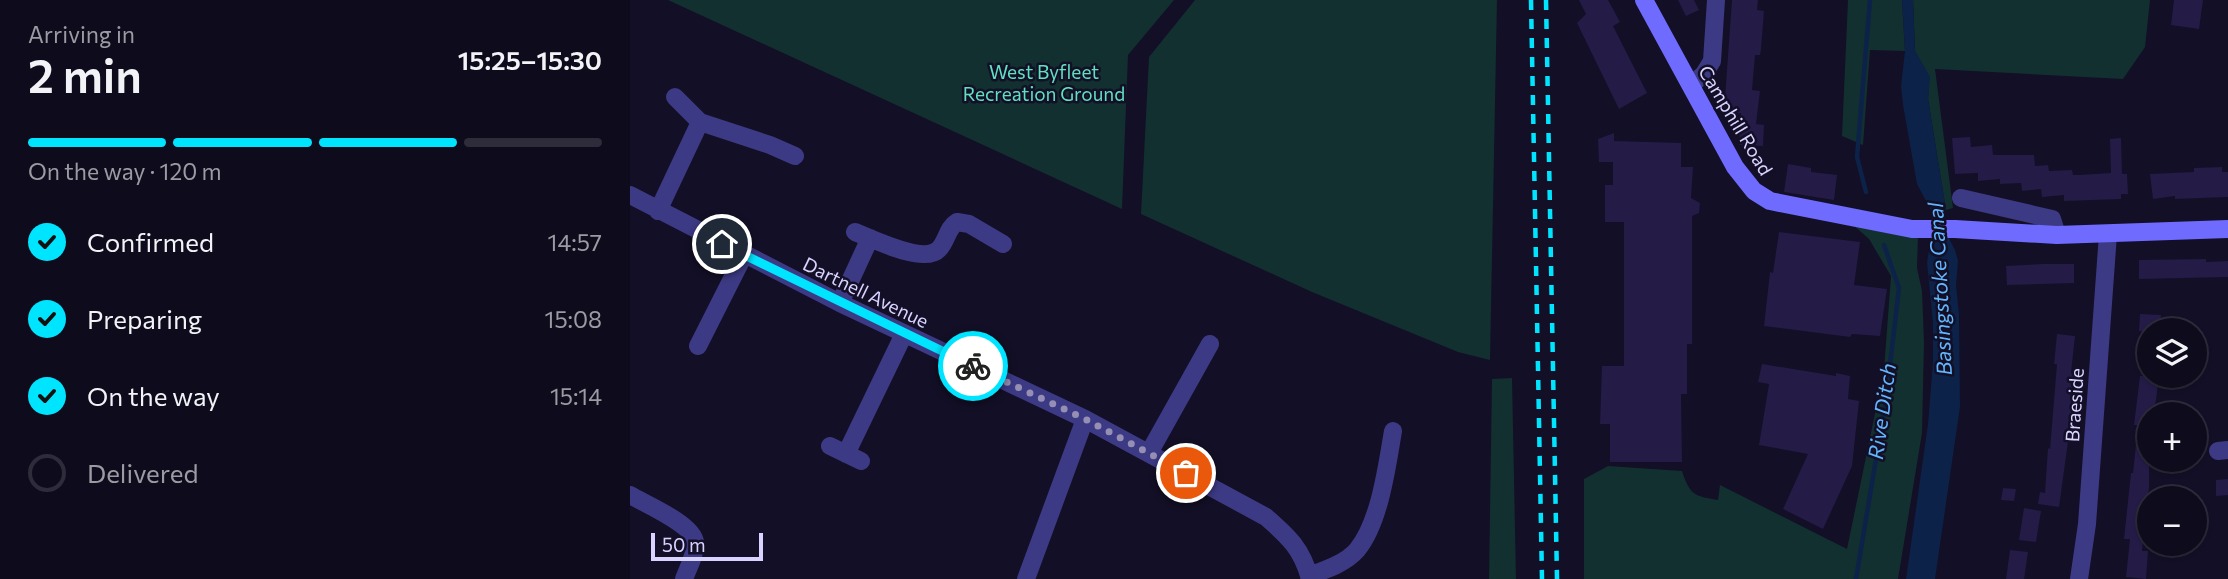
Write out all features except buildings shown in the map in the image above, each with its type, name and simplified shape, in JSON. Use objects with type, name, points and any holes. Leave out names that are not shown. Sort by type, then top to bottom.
[{"type":"street","name":"Camphill Road","points":[[1644,0],[1741,176],[1766,199],[1820,213],[1912,229],[2057,235],[2228,229]]},
{"type":"street","points":[[1691,85],[1704,74],[1712,61],[1716,0]]},
{"type":"street","points":[[675,97],[700,122],[777,147],[795,156]]},
{"type":"street","points":[[658,211],[700,122]]},
{"type":"street","name":"Dartnell Avenue","points":[[630,195],[840,303],[1085,419],[1266,517],[1292,540],[1305,560],[1310,578]]},
{"type":"street","points":[[1961,198],[2052,219],[2057,235]]},
{"type":"street","points":[[840,303],[862,235],[918,254],[930,255],[940,249],[952,225],[957,222],[969,224],[1003,244]]},
{"type":"street","name":"Braeside","points":[[2079,579],[2087,524],[2108,234]]},
{"type":"street","points":[[698,346],[707,313],[744,255]]},
{"type":"street","points":[[845,454],[904,334]]},
{"type":"street","points":[[1149,453],[1210,344]]},
{"type":"street","points":[[1026,579],[1085,419]]},
{"type":"street","points":[[1310,578],[1355,552],[1369,531],[1385,480],[1393,431]]},
{"type":"street","points":[[630,495],[692,532],[694,550],[684,579]]},
{"type":"green space","name":"West Byfleet Recreation Ground","points":[[668,0],[1174,0],[1128,55],[1122,209]]},
{"type":"green space","points":[[1195,0],[1497,0],[1490,360],[1458,352],[1312,292],[1141,214],[1149,57]]},
{"type":"green space","points":[[1848,0],[1902,0],[1905,51],[1870,50],[1863,145],[1842,136]]},
{"type":"green space","points":[[1913,0],[2150,0],[2145,47],[2123,79],[1935,69],[1953,208],[1946,210],[1928,99],[1929,77],[1915,51]]},
{"type":"green space","points":[[1852,224],[1918,235],[1917,268],[1922,291],[1924,342],[1922,433],[1898,579],[1584,579],[1584,479],[1608,466],[1682,471],[1691,490],[1698,495],[1718,500],[1720,485],[1847,549],[1884,370],[1891,276],[1869,239]]},
{"type":"green space","points":[[1512,378],[1516,579],[1489,579],[1492,379]]},
{"type":"water","name":"Basingstoke Canal","points":[[1902,0],[1913,0],[1915,51],[1930,77],[1928,99],[1946,210],[1944,229],[1958,261],[1956,285],[1960,407],[1935,579],[1906,579],[1928,424],[1933,362],[1933,323],[1927,262],[1933,229],[1931,210],[1917,184],[1903,105],[1901,86],[1905,51]]},
{"type":"waterway","name":"Rive Ditch","points":[[1866,192],[1857,157],[1870,0]]},
{"type":"waterway","name":"Rive Ditch","points":[[1856,579],[1886,399],[1899,288],[1884,245]]},
{"type":"railway","points":[[1531,0],[1542,579]]},
{"type":"railway","points":[[1546,0],[1557,579]]},
{"type":"way so far","points":[[973,366],[1085,419],[1186,473]]},
{"type":"route","points":[[722,244],[973,366]]}]
